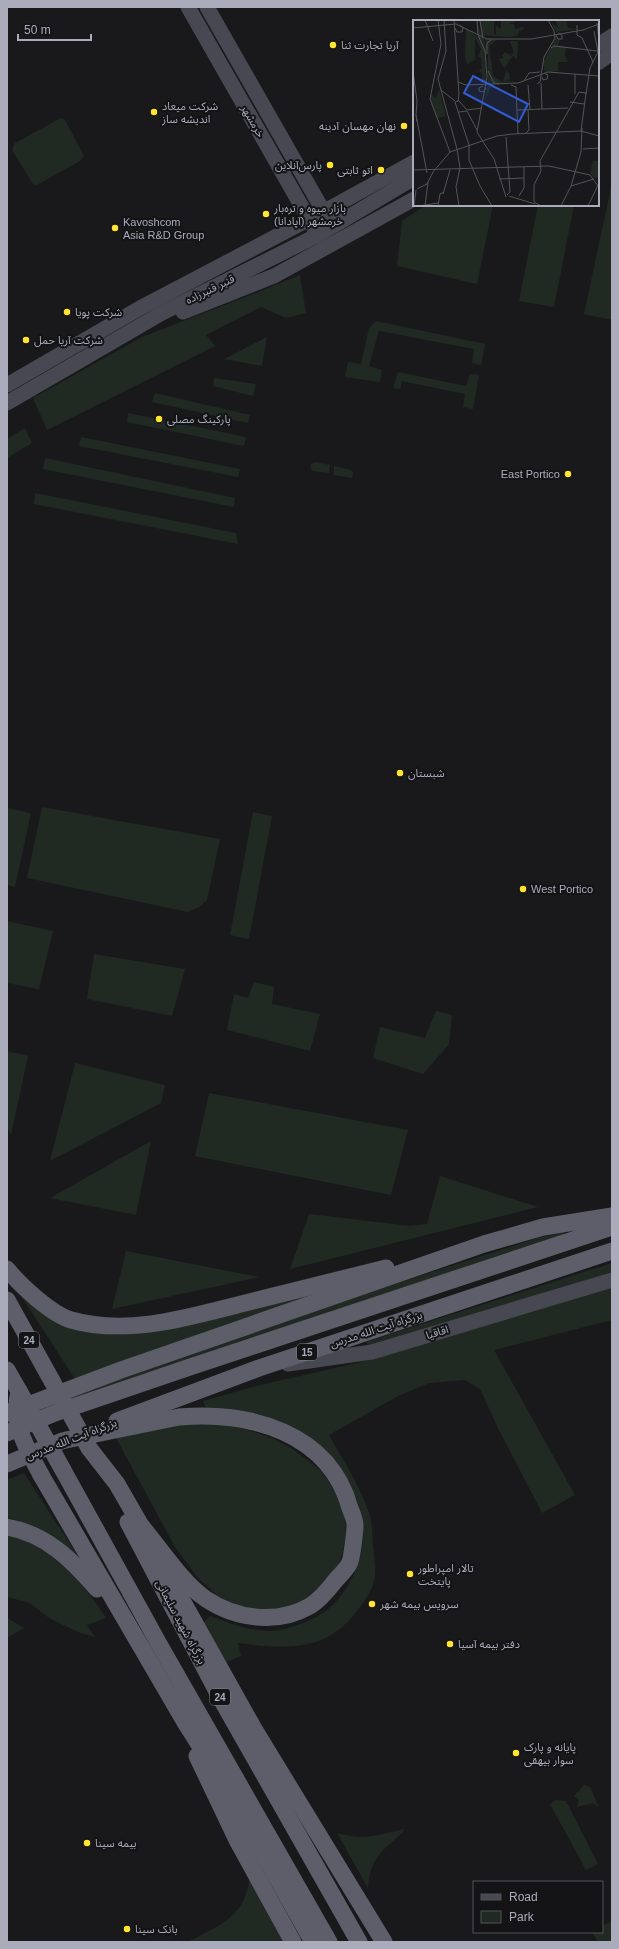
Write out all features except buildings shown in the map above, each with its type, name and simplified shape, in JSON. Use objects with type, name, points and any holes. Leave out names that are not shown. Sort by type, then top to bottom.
[{"type":"highway","points":[[7,1269],[42,1303],[69,1320],[103,1327],[141,1325],[189,1317],[484,1244],[612,1207]]},
{"type":"highway","points":[[543,1227],[612,1216]]},
{"type":"highway","name":"بزرگراه آیت الله مدرس","points":[[7,1433],[55,1413],[190,1367],[612,1227]]},
{"type":"highway","points":[[7,1413],[121,1370],[484,1244]]},
{"type":"highway","name":"بزرگراه آیت الله مدرس","points":[[7,1464],[66,1440],[259,1368],[612,1252]]},
{"type":"highway","name":"بزرگراه شهید سلیمانی","points":[[7,1300],[89,1448],[220,1697],[359,1942]]},
{"type":"highway","name":"24","points":[[7,1370],[13,1386],[63,1470],[163,1651],[328,1942]]},
{"type":"highway","points":[[13,1386],[16,1402],[16,1422],[41,1475],[186,1724],[223,1782],[311,1942]]},
{"type":"highway","points":[[66,1440],[179,1417],[197,1415],[218,1416],[279,1428],[303,1442],[322,1458],[345,1489],[355,1525],[349,1564],[324,1594],[310,1606],[288,1614],[270,1618],[237,1614],[222,1608],[206,1598],[193,1588],[138,1522]]},
{"type":"highway","points":[[89,1448],[117,1484],[254,1729],[384,1942]]},
{"type":"highway","points":[[7,1527],[24,1531],[59,1549],[77,1565],[128,1625]]},
{"type":"highway","points":[[186,1724],[201,1768],[238,1842],[293,1942]]},
{"type":"main road","name":"خرمشهر","points":[[188,7],[318,235]]},
{"type":"main road","name":"خرمشهر","points":[[207,7],[332,227]]},
{"type":"main road","points":[[599,45],[612,36]]},
{"type":"main road","points":[[599,62],[612,53]]},
{"type":"main road","name":"قنبر قنبرزاده","points":[[7,385],[140,308],[324,212],[413,163]]},
{"type":"main road","name":"قنبر قنبرزاده","points":[[7,403],[162,313],[318,235],[413,179]]},
{"type":"main road","points":[[122,336],[274,276],[413,200]]},
{"type":"main road","name":"اقاقیا","points":[[259,1368],[372,1352],[612,1280]]},
{"type":"green space","points":[[61,118],[65,120],[84,156],[80,161],[37,185],[33,184],[12,150],[15,143]]},
{"type":"green space","points":[[612,183],[612,320],[584,314]]},
{"type":"green space","points":[[424,206],[493,206],[477,284],[397,266],[402,221]]},
{"type":"green space","points":[[538,206],[574,206],[554,307],[519,301]]},
{"type":"green space","points":[[300,275],[306,313],[286,318],[261,307],[206,335],[215,346],[47,430],[33,398],[142,337]]},
{"type":"green space","points":[[376,321],[485,344],[481,365],[472,363],[474,349],[379,331],[369,366],[382,370],[380,382],[345,377],[348,362],[361,364],[369,328]]},
{"type":"green space","points":[[267,337],[262,366],[224,359]]},
{"type":"green space","points":[[398,372],[466,386],[470,374],[479,375],[473,409],[463,407],[465,394],[402,381],[400,389],[393,388]]},
{"type":"green space","points":[[214,378],[256,384],[253,396],[213,386]]},
{"type":"green space","points":[[155,393],[250,415],[248,423],[152,402]]},
{"type":"green space","points":[[128,413],[246,437],[244,446],[127,422]]},
{"type":"green space","points":[[25,428],[32,443],[7,458],[7,439]]},
{"type":"green space","points":[[81,437],[240,469],[238,477],[79,446]]},
{"type":"green space","points":[[45,458],[235,498],[234,507],[43,469]]},
{"type":"green space","points":[[315,462],[330,465],[329,473],[312,471],[310,465]]},
{"type":"green space","points":[[334,466],[351,470],[353,473],[352,478],[334,475]]},
{"type":"green space","points":[[35,493],[236,533],[238,544],[34,504]]},
{"type":"green space","points":[[42,807],[220,839],[207,900],[199,907],[188,912],[27,878]]},
{"type":"green space","points":[[7,808],[31,813],[15,887],[7,885]]},
{"type":"green space","points":[[253,812],[272,816],[249,939],[230,935]]},
{"type":"green space","points":[[7,921],[53,931],[39,989],[7,983]]},
{"type":"green space","points":[[94,954],[185,969],[172,1016],[87,999]]},
{"type":"green space","points":[[254,982],[274,987],[272,1004],[320,1014],[310,1051],[227,1030],[234,994],[248,998]]},
{"type":"green space","points":[[436,1011],[452,1015],[449,1044],[423,1074],[373,1058],[380,1027],[425,1038]]},
{"type":"green space","points":[[7,1051],[28,1056],[11,1135],[7,1128]]},
{"type":"green space","points":[[75,1063],[165,1085],[161,1103],[50,1161]]},
{"type":"green space","points":[[209,1093],[408,1130],[391,1195],[195,1156]]},
{"type":"green space","points":[[151,1141],[136,1215],[50,1198]]},
{"type":"green space","points":[[440,1176],[538,1207],[290,1269],[309,1214],[410,1226],[427,1224]]},
{"type":"green space","points":[[563,1230],[565,1236],[7,1428],[7,1419],[342,1301]]},
{"type":"green space","points":[[126,1251],[259,1277],[112,1309]]},
{"type":"green space","points":[[612,1263],[612,1272],[369,1347],[366,1342]]},
{"type":"green space","points":[[361,1281],[75,1379],[16,1288],[70,1328],[117,1335],[175,1328]]},
{"type":"green space","points":[[612,1283],[612,1320],[494,1350],[575,1495],[542,1513],[498,1428],[480,1389],[465,1380],[429,1383],[398,1396],[329,1435],[356,1483],[371,1521],[375,1574],[372,1588],[364,1602],[345,1625],[332,1635],[304,1645],[288,1647],[238,1643],[241,1656],[226,1662],[203,1623],[210,1616],[244,1628],[271,1631],[295,1626],[323,1613],[334,1604],[351,1580],[361,1552],[363,1522],[360,1508],[350,1485],[332,1467],[301,1446],[265,1418],[236,1411],[206,1408],[203,1401],[260,1385],[370,1360]]},
{"type":"green space","points":[[214,1423],[245,1429],[272,1438],[291,1448],[319,1469],[337,1496],[345,1517],[346,1540],[339,1564],[309,1599],[285,1609],[268,1611],[243,1608],[218,1596],[198,1578],[175,1547],[115,1436],[176,1424]]},
{"type":"green space","points":[[24,1473],[83,1564],[39,1528],[7,1517],[7,1480]]},
{"type":"green space","points":[[7,1535],[38,1547],[51,1556],[76,1578],[106,1618],[87,1625],[95,1637],[78,1632],[49,1618],[30,1603],[7,1597]]},
{"type":"green space","points":[[7,1619],[9,1619],[24,1628],[7,1638]]},
{"type":"green space","points":[[584,1785],[590,1787],[599,1808],[593,1803],[577,1807],[579,1800],[574,1796]]},
{"type":"green space","points":[[555,1800],[566,1801],[598,1864],[586,1870],[550,1804]]},
{"type":"green space","points":[[404,1829],[403,1832],[383,1850],[374,1862],[371,1869],[368,1888],[337,1833],[355,1837],[363,1837]]},
{"type":"green space","points":[[250,1876],[287,1942],[188,1942],[221,1924],[237,1911],[243,1902]]},
{"type":"green space","points":[[612,1921],[612,1942],[598,1942],[593,1933],[603,1933],[603,1926]]},
{"type":"place","name":"آریا تجارت ثنا","points":[[333,45]]},
{"type":"place","name":"شرکت میعاد اندیشه ساز","points":[[154,112]]},
{"type":"place","name":"نهان مهسان آدینه","points":[[404,126]]},
{"type":"place","name":"پارس‌آنلاین","points":[[330,165]]},
{"type":"place","name":"اتو ثابتی","points":[[381,170]]},
{"type":"place","name":"بازار میوه و تره‌بار خرمشهر (آپادانا)","points":[[266,214]]},
{"type":"place","name":"Kavoshcom Asia R&D Group","points":[[115,228]]},
{"type":"place","name":"شرکت پویا","points":[[67,312]]},
{"type":"place","name":"شرکت آریا حمل","points":[[26,340]]},
{"type":"place","name":"پارکینگ مصلی","points":[[159,419]]},
{"type":"place","name":"East Portico","points":[[568,474]]},
{"type":"place","name":"شبستان","points":[[400,773]]},
{"type":"place","name":"West Portico","points":[[523,889]]},
{"type":"place","name":"تالار امپراطور پایتخت","points":[[410,1574]]},
{"type":"place","name":"سرویس بیمه شهر","points":[[372,1604]]},
{"type":"place","name":"دفتر بیمه آسیا","points":[[450,1644]]},
{"type":"place","name":"پایانه و پارک سوار بیهقی","points":[[516,1753]]},
{"type":"place","name":"بیمه سینا","points":[[87,1843]]},
{"type":"place","name":"بانک سینا","points":[[127,1929]]}]
